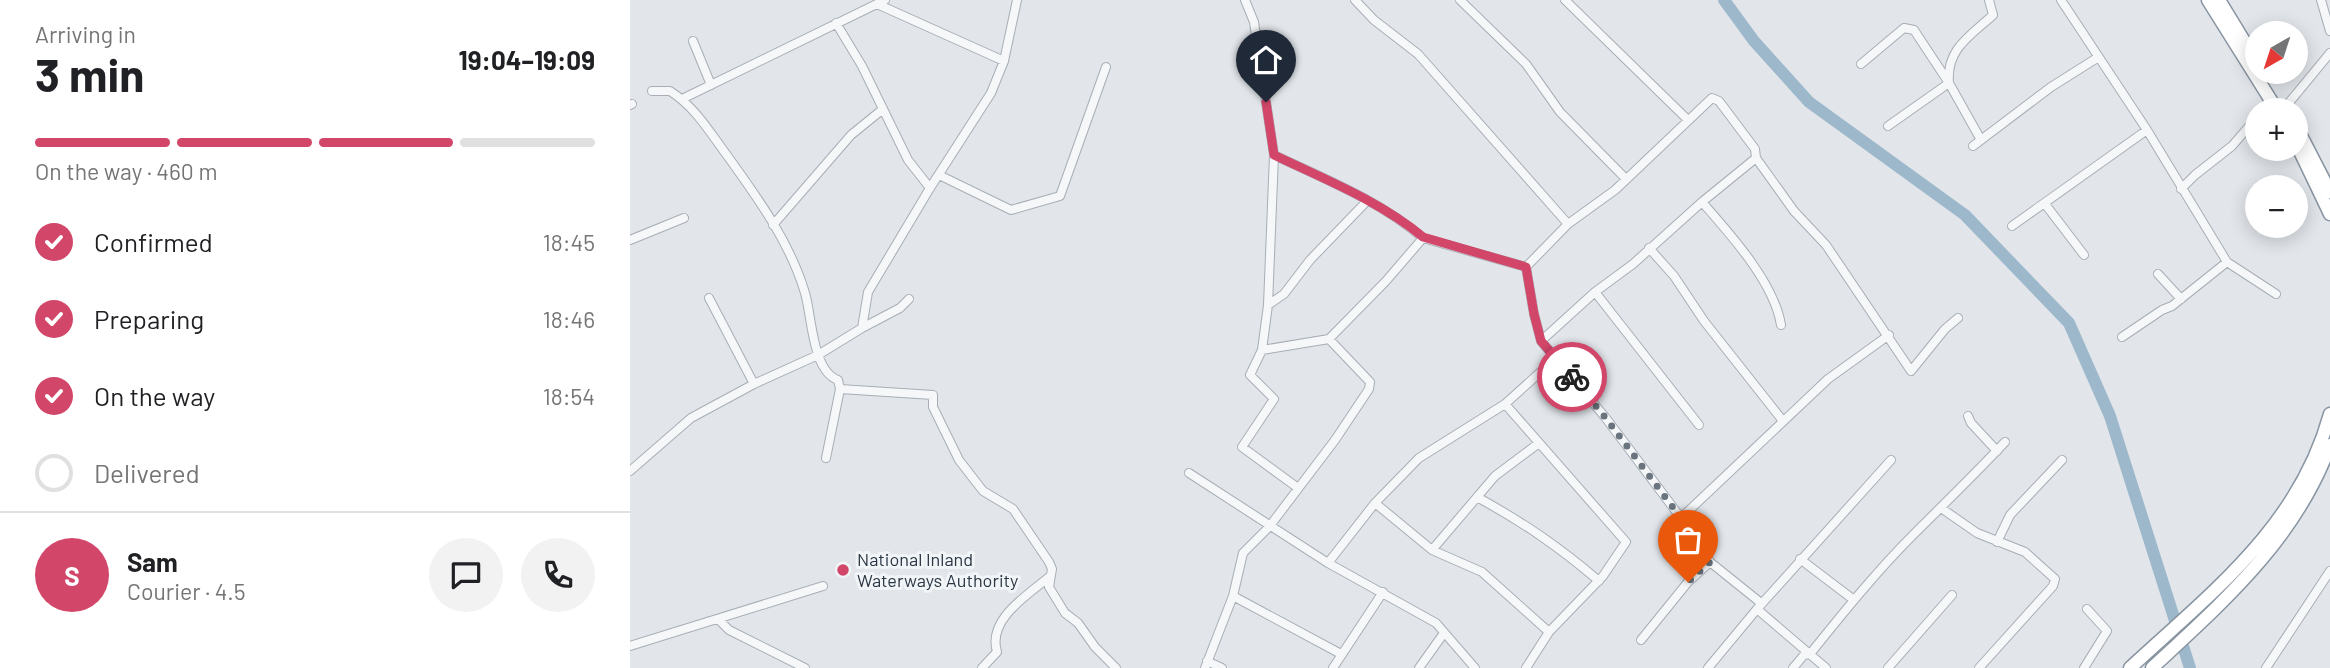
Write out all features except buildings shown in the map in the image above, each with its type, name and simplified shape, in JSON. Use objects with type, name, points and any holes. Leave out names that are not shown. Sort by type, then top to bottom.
[{"type":"highway","points":[[2208,0],[2274,98]]},
{"type":"highway","points":[[2219,0],[2245,41]]},
{"type":"highway","points":[[2308,149],[2330,192]]},
{"type":"highway","points":[[2304,161],[2330,214]]},
{"type":"highway","points":[[2152,668],[2218,597],[2291,503],[2314,459],[2330,414]]},
{"type":"highway","points":[[2133,666],[2218,597],[2242,584],[2274,547],[2299,508],[2329,449]]},
{"type":"street","points":[[862,328],[868,292],[991,93],[1004,61],[1017,0]]},
{"type":"street","points":[[1245,0],[1254,22],[1274,155],[1268,305],[1262,350],[1250,375],[1274,399],[1241,447],[1298,488]]},
{"type":"street","points":[[1354,0],[1374,20],[1418,54],[1568,224]]},
{"type":"street","points":[[1460,0],[1526,64],[1560,112],[1626,179]]},
{"type":"street","points":[[1565,0],[1688,120]]},
{"type":"street","points":[[1949,83],[1948,68],[1953,52],[1993,15],[1989,0]]},
{"type":"street","points":[[2061,0],[2147,130],[2227,262],[2276,294]]},
{"type":"street","points":[[2321,0],[2330,32]]},
{"type":"street","points":[[682,99],[881,2],[1004,61]]},
{"type":"street","points":[[836,23],[862,66],[908,160],[930,188]]},
{"type":"street","points":[[1861,64],[1904,28],[1914,30],[1949,83],[1981,140]]},
{"type":"street","points":[[693,41],[711,85]]},
{"type":"street","points":[[2290,98],[2329,57]]},
{"type":"street","points":[[1973,146],[2051,87],[2098,58]]},
{"type":"street","points":[[939,175],[1011,209],[1060,196],[1106,67]]},
{"type":"street","points":[[1888,127],[1949,83]]},
{"type":"street","points":[[652,91],[670,91],[695,111],[754,193],[789,251],[806,294],[822,366],[831,377],[838,380],[840,389],[826,458]]},
{"type":"street","points":[[1526,267],[1568,224],[1626,179],[1710,100],[1719,101],[1755,149],[1756,158],[1794,211],[1826,245],[1911,370],[1945,329],[1958,318]]},
{"type":"street","points":[[773,225],[851,135],[883,109]]},
{"type":"street","points":[[2012,226],[2147,130]]},
{"type":"street","points":[[2181,189],[2232,146],[2245,131]]},
{"type":"street","points":[[1274,155],[1367,201],[1410,226],[1423,237],[1526,267]]},
{"type":"street","points":[[1541,341],[1595,292],[1633,264],[1756,158]]},
{"type":"street","points":[[1268,305],[1284,294],[1310,260],[1367,201]]},
{"type":"street","points":[[1702,202],[1750,261],[1779,312],[1782,325]]},
{"type":"street","points":[[2045,204],[2084,255]]},
{"type":"street","points":[[630,240],[684,218]]},
{"type":"street","points":[[1262,350],[1329,339],[1386,281],[1423,237]]},
{"type":"street","points":[[1649,248],[1674,276],[1704,321],[1783,421]]},
{"type":"street","points":[[2122,337],[2180,299],[2227,262]]},
{"type":"street","points":[[1526,267],[1541,341],[1605,417],[1681,518],[1828,379],[1889,335]]},
{"type":"street","points":[[2158,275],[2180,299]]},
{"type":"street","points":[[1595,292],[1699,425]]},
{"type":"street","points":[[709,298],[754,384]]},
{"type":"street","points":[[630,471],[691,418],[754,384],[818,355],[900,308],[909,299]]},
{"type":"street","points":[[1222,668],[1206,664],[1233,596],[1243,553],[1269,527],[1335,440],[1368,389],[1370,382],[1329,339]]},
{"type":"street","points":[[1328,564],[1375,503],[1419,458],[1505,404],[1556,358]]},
{"type":"street","points":[[840,389],[933,395],[933,407],[958,460],[982,491],[1013,509],[1049,562],[1052,569],[1048,587],[1065,613],[1078,623],[1095,647],[1116,668]]},
{"type":"street","points":[[1505,404],[1626,542],[1599,581],[1549,632],[1526,668]]},
{"type":"street","points":[[1968,415],[1971,423],[1997,451]]},
{"type":"street","points":[[1793,668],[1804,655],[1810,654],[1911,536],[2005,442]]},
{"type":"street","points":[[1432,550],[1495,476],[1539,443]]},
{"type":"street","points":[[1708,668],[1800,559],[1891,460]]},
{"type":"street","points":[[1997,542],[2010,516],[2062,460]]},
{"type":"street","points":[[1189,473],[1328,564],[1436,623],[1475,668]]},
{"type":"street","points":[[1477,497],[1551,541],[1599,581]]},
{"type":"street","points":[[1375,503],[1432,550],[1482,572],[1549,632]]},
{"type":"street","points":[[1941,508],[1971,530],[2025,552],[2054,579],[2053,586],[1979,668]]},
{"type":"street","points":[[1686,514],[1710,562],[1826,668]]},
{"type":"street","points":[[1800,559],[1854,600]]},
{"type":"street","points":[[1641,640],[1688,582],[1710,562]]},
{"type":"street","points":[[2266,668],[2330,571]]},
{"type":"street","points":[[982,668],[997,652],[996,629],[1013,608],[1049,577]]},
{"type":"street","points":[[630,646],[823,586]]},
{"type":"street","points":[[1333,668],[1383,592]]},
{"type":"street","points":[[1888,668],[1952,595]]},
{"type":"street","points":[[1233,596],[1341,654]]},
{"type":"street","points":[[2084,668],[2108,631],[2087,609]]},
{"type":"street","points":[[719,620],[729,630],[805,668]]},
{"type":"street","points":[[1419,668],[1444,633]]},
{"type":"waterway","points":[[1724,0],[1754,41],[1809,102],[1965,215],[2069,323],[2110,416],[2190,668]]},
{"type":"way so far","points":[[1572,377],[1681,518],[1686,514],[1710,562],[1688,582]]},
{"type":"place","name":"National Inland Waterways Authority","points":[[843,570]]},
{"type":"route","points":[[1266,102],[1274,155],[1349,191],[1410,226],[1423,237],[1526,267],[1541,341],[1572,377]]}]
